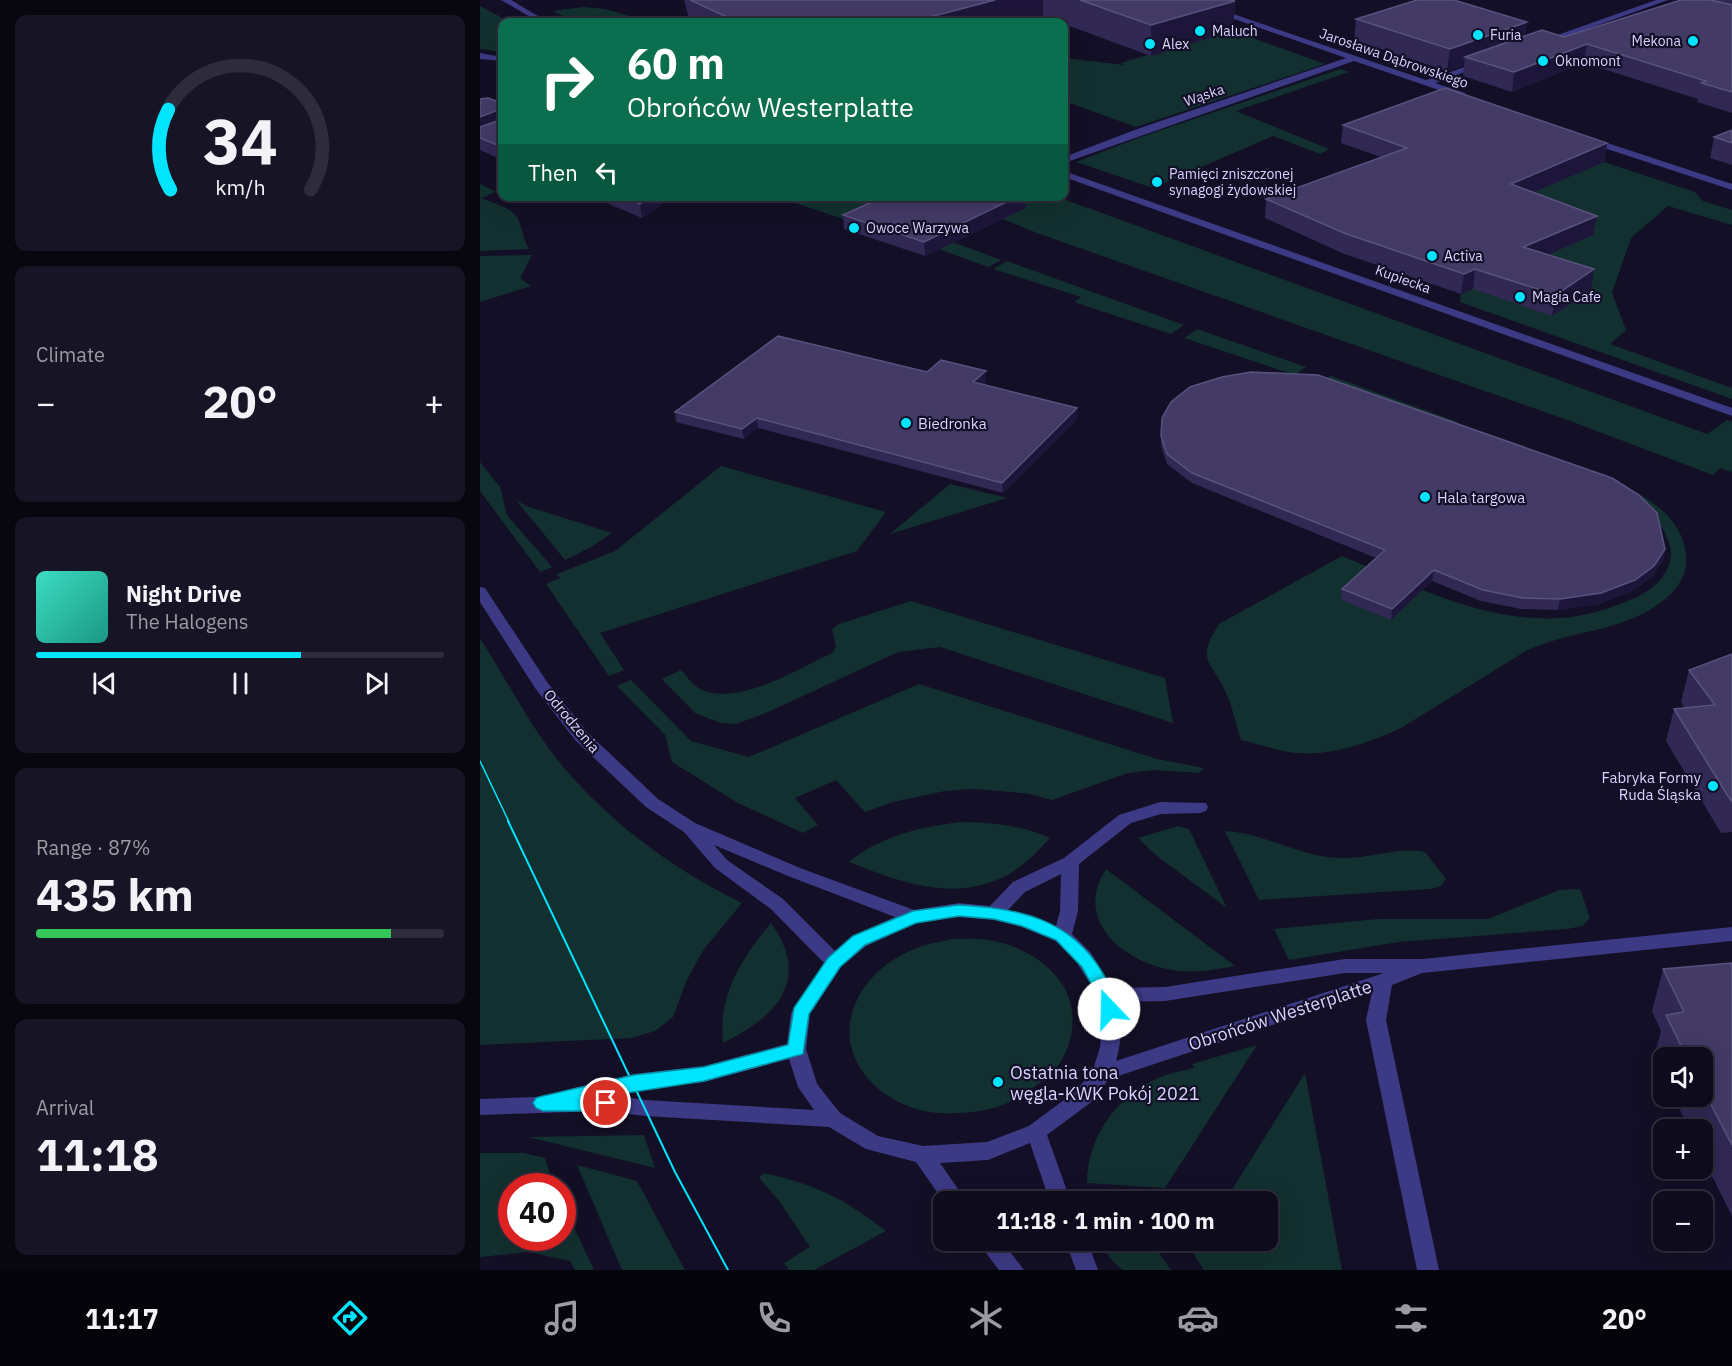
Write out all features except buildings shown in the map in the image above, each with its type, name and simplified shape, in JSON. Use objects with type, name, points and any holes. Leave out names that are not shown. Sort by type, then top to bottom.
[{"type":"street","points":[[505,0],[537,18]]},
{"type":"street","name":"Jarosława Dąbrowskiego","points":[[1184,0],[1472,99]]},
{"type":"street","points":[[1527,48],[1663,0],[1674,4]]},
{"type":"street","points":[[480,56],[498,58]]},
{"type":"street","name":"Wąska","points":[[1068,158],[1143,130],[1354,58]]},
{"type":"street","points":[[1426,83],[1485,63]]},
{"type":"street","points":[[1578,136],[1732,187]]},
{"type":"street","name":"Kupiecka","points":[[1068,175],[1732,412]]},
{"type":"street","name":"Odrodzenia","points":[[480,591],[542,685],[581,736],[652,803],[689,827],[794,872],[913,917]]},
{"type":"street","points":[[994,913],[1019,887],[1070,862],[1125,819],[1160,808],[1200,807]]},
{"type":"street","name":"Odrodzenia","points":[[689,827],[721,864],[777,904],[834,962]]},
{"type":"street","points":[[1062,936],[1069,911],[1070,862]]},
{"type":"street","points":[[959,910],[994,913],[1026,921],[1062,936],[1084,958],[1107,995],[1112,1023],[1110,1047],[1102,1073],[1083,1097],[1036,1132],[988,1151],[923,1155],[873,1143],[833,1119],[808,1087],[796,1049],[801,1013],[834,962],[859,941],[913,917],[959,910]]},
{"type":"street","name":"Obrońców Westerplatte","points":[[1107,995],[1165,994],[1346,966],[1423,966],[1732,934]]},
{"type":"street","name":"Obrońców Westerplatte","points":[[1102,1073],[1383,982],[1423,966]]},
{"type":"street","points":[[1383,982],[1376,1020],[1428,1270]]},
{"type":"street","points":[[543,1103],[634,1082],[704,1074],[796,1049]]},
{"type":"street","points":[[480,1107],[543,1103],[606,1103],[645,1108],[833,1119]]},
{"type":"street","points":[[1036,1132],[1057,1191]]},
{"type":"street","points":[[923,1155],[949,1191]]},
{"type":"street","points":[[997,1251],[1013,1270]]},
{"type":"street","points":[[1080,1251],[1087,1270]]},
{"type":"green space","points":[[480,6],[502,18],[498,18],[498,51],[480,49]]},
{"type":"green space","points":[[584,7],[605,9],[637,18],[568,18],[553,11]]},
{"type":"green space","points":[[1233,31],[1325,64],[1136,127],[1068,102],[1068,58],[1124,65],[1120,63]]},
{"type":"green space","points":[[1340,69],[1349,72],[1236,111],[1329,149],[1320,154],[1273,136],[1153,188],[1076,162],[1138,138]]},
{"type":"green space","points":[[1604,162],[1695,192],[1703,201],[1732,210],[1732,225],[1668,206],[1631,238],[1612,293],[1626,330],[1610,344],[1732,388],[1732,399],[1460,302],[1461,294],[1592,235],[1467,190],[1574,175]]},
{"type":"green space","points":[[480,184],[496,192],[481,198],[508,209],[517,216],[529,249],[480,251]]},
{"type":"green space","points":[[789,201],[877,201],[908,212],[871,228]]},
{"type":"green space","points":[[978,201],[1068,201],[1707,434],[1727,420],[1732,422],[1732,472],[1720,468],[1713,475],[1573,422],[1037,233],[968,205]]},
{"type":"green space","points":[[947,240],[1001,260],[988,267],[933,247]]},
{"type":"green space","points":[[532,255],[520,278],[531,286],[480,302],[480,256]]},
{"type":"green space","points":[[1007,261],[1184,325],[1171,334],[1074,302],[1081,297],[993,269]]},
{"type":"green space","points":[[1197,329],[1306,367],[1295,375],[1184,338]]},
{"type":"green space","points":[[1331,376],[1458,422],[1453,425],[1319,382]]},
{"type":"green space","points":[[1482,432],[1600,476],[1656,505],[1670,518],[1681,535],[1686,562],[1679,584],[1669,596],[1641,615],[1542,644],[1526,651],[1401,728],[1376,739],[1337,750],[1310,753],[1289,752],[1241,740],[1227,695],[1208,661],[1208,647],[1219,624],[1342,556],[1442,597],[1511,616],[1546,618],[1581,615],[1635,598],[1660,580],[1670,562],[1670,545],[1667,536],[1650,512],[1475,435]]},
{"type":"green space","points":[[480,462],[500,487],[507,515],[552,567],[540,572],[480,491]]},
{"type":"green space","points":[[721,466],[886,512],[857,551],[600,633],[624,670],[609,676],[546,584],[560,578],[557,574],[615,551]]},
{"type":"green space","points":[[950,484],[1007,498],[890,534]]},
{"type":"green space","points":[[516,500],[526,506],[612,533],[565,560]]},
{"type":"green space","points":[[911,601],[1165,678],[1173,723],[940,647],[898,652],[766,713],[736,724],[721,723],[695,713],[662,679],[681,670],[697,687],[712,693],[728,694],[747,691],[784,677],[832,653],[836,647],[832,629],[839,624]]},
{"type":"green space","points":[[480,638],[542,738],[584,790],[625,828],[669,861],[742,903],[704,949],[686,982],[673,1017],[655,1031],[632,1038],[480,1045]]},
{"type":"green space","points":[[631,680],[691,741],[749,757],[919,684],[1157,759],[1204,768],[1199,773],[1154,770],[1128,773],[1052,800],[1030,794],[972,789],[945,791],[893,802],[865,812],[836,780],[795,798],[818,825],[803,833],[738,803],[672,762],[665,735],[617,686]]},
{"type":"green space","points":[[963,822],[1019,827],[1050,838],[1026,862],[1009,874],[989,883],[969,888],[928,887],[888,877],[849,862],[874,845],[888,839],[933,826]]},
{"type":"green space","points":[[1178,826],[1189,829],[1227,908],[1157,856],[1138,838]]},
{"type":"green space","points":[[1225,831],[1254,836],[1309,853],[1338,858],[1403,851],[1425,852],[1446,879],[1441,886],[1431,889],[1259,900]]},
{"type":"green space","points":[[1106,869],[1235,966],[1201,971],[1180,971],[1142,961],[1125,951],[1111,938],[1101,924],[1096,907],[1097,889]]},
{"type":"green space","points":[[1580,889],[1590,918],[1583,926],[1567,929],[1399,942],[1289,960],[1274,929],[1378,919],[1488,919],[1559,890]]},
{"type":"green space","points":[[771,923],[783,943],[788,962],[788,979],[782,995],[759,1021],[723,1043],[724,1009],[734,978],[750,950]]},
{"type":"green space","points":[[952,939],[989,940],[1021,950],[1036,958],[1060,981],[1068,995],[1072,1011],[1072,1029],[1067,1048],[1053,1072],[1021,1096],[1006,1104],[971,1112],[922,1111],[896,1101],[881,1091],[859,1066],[852,1051],[849,1034],[851,1017],[862,991],[882,968],[907,952]]},
{"type":"green space","points":[[1257,1045],[1165,1188],[1087,1183],[1088,1166],[1098,1135],[1117,1107],[1129,1096],[1158,1078],[1194,1068],[1192,1064]]},
{"type":"green space","points":[[1305,1073],[1342,1270],[1204,1270],[1194,1255],[1196,1251],[1278,1251],[1278,1191],[1231,1191]]},
{"type":"green space","points":[[644,1135],[655,1168],[528,1137]]},
{"type":"green space","points":[[480,1153],[524,1153],[545,1158],[550,1173],[498,1173],[498,1251],[576,1251],[576,1232],[594,1270],[575,1270],[570,1261],[528,1252],[480,1257]]},
{"type":"green space","points":[[577,1165],[637,1181],[685,1270],[622,1270]]},
{"type":"green space","points":[[764,1173],[799,1182],[829,1194],[886,1231],[814,1270],[789,1270],[784,1263],[810,1247],[780,1202],[759,1177]]},
{"type":"green space","points":[[1106,1251],[1157,1251],[1171,1270],[1123,1270],[1113,1262]]},
{"type":"tram line","points":[[480,761],[509,822]]},
{"type":"tram line","points":[[508,821],[675,1172],[728,1270]]},
{"type":"place","name":"Maluch","points":[[1200,31]]},
{"type":"place","name":"Furia","points":[[1478,35]]},
{"type":"place","name":"Mekona","points":[[1693,41]]},
{"type":"place","name":"Alex","points":[[1150,44]]},
{"type":"place","name":"Oknomont","points":[[1543,61]]},
{"type":"place","name":"Pamięci zniszczonej synagogi żydowskiej","points":[[1157,182]]},
{"type":"place","name":"Owoce Warzywa","points":[[854,228]]},
{"type":"place","name":"Activa","points":[[1432,256]]},
{"type":"place","name":"Magia Cafe","points":[[1520,297]]},
{"type":"place","name":"Biedronka","points":[[906,423]]},
{"type":"place","name":"Hala targowa","points":[[1425,497]]},
{"type":"place","name":"Fabryka Formy Ruda Śląska","points":[[1713,786]]},
{"type":"place","name":"Ostatnia tona węgla-KWK Pokój 2021","points":[[998,1082]]},
{"type":"route","points":[[606,1103],[543,1103],[634,1082],[704,1074],[796,1049],[801,1013],[834,962],[859,941],[913,917],[959,910],[994,913],[1026,921],[1062,936],[1088,963],[1107,995],[1109,1009]]}]
